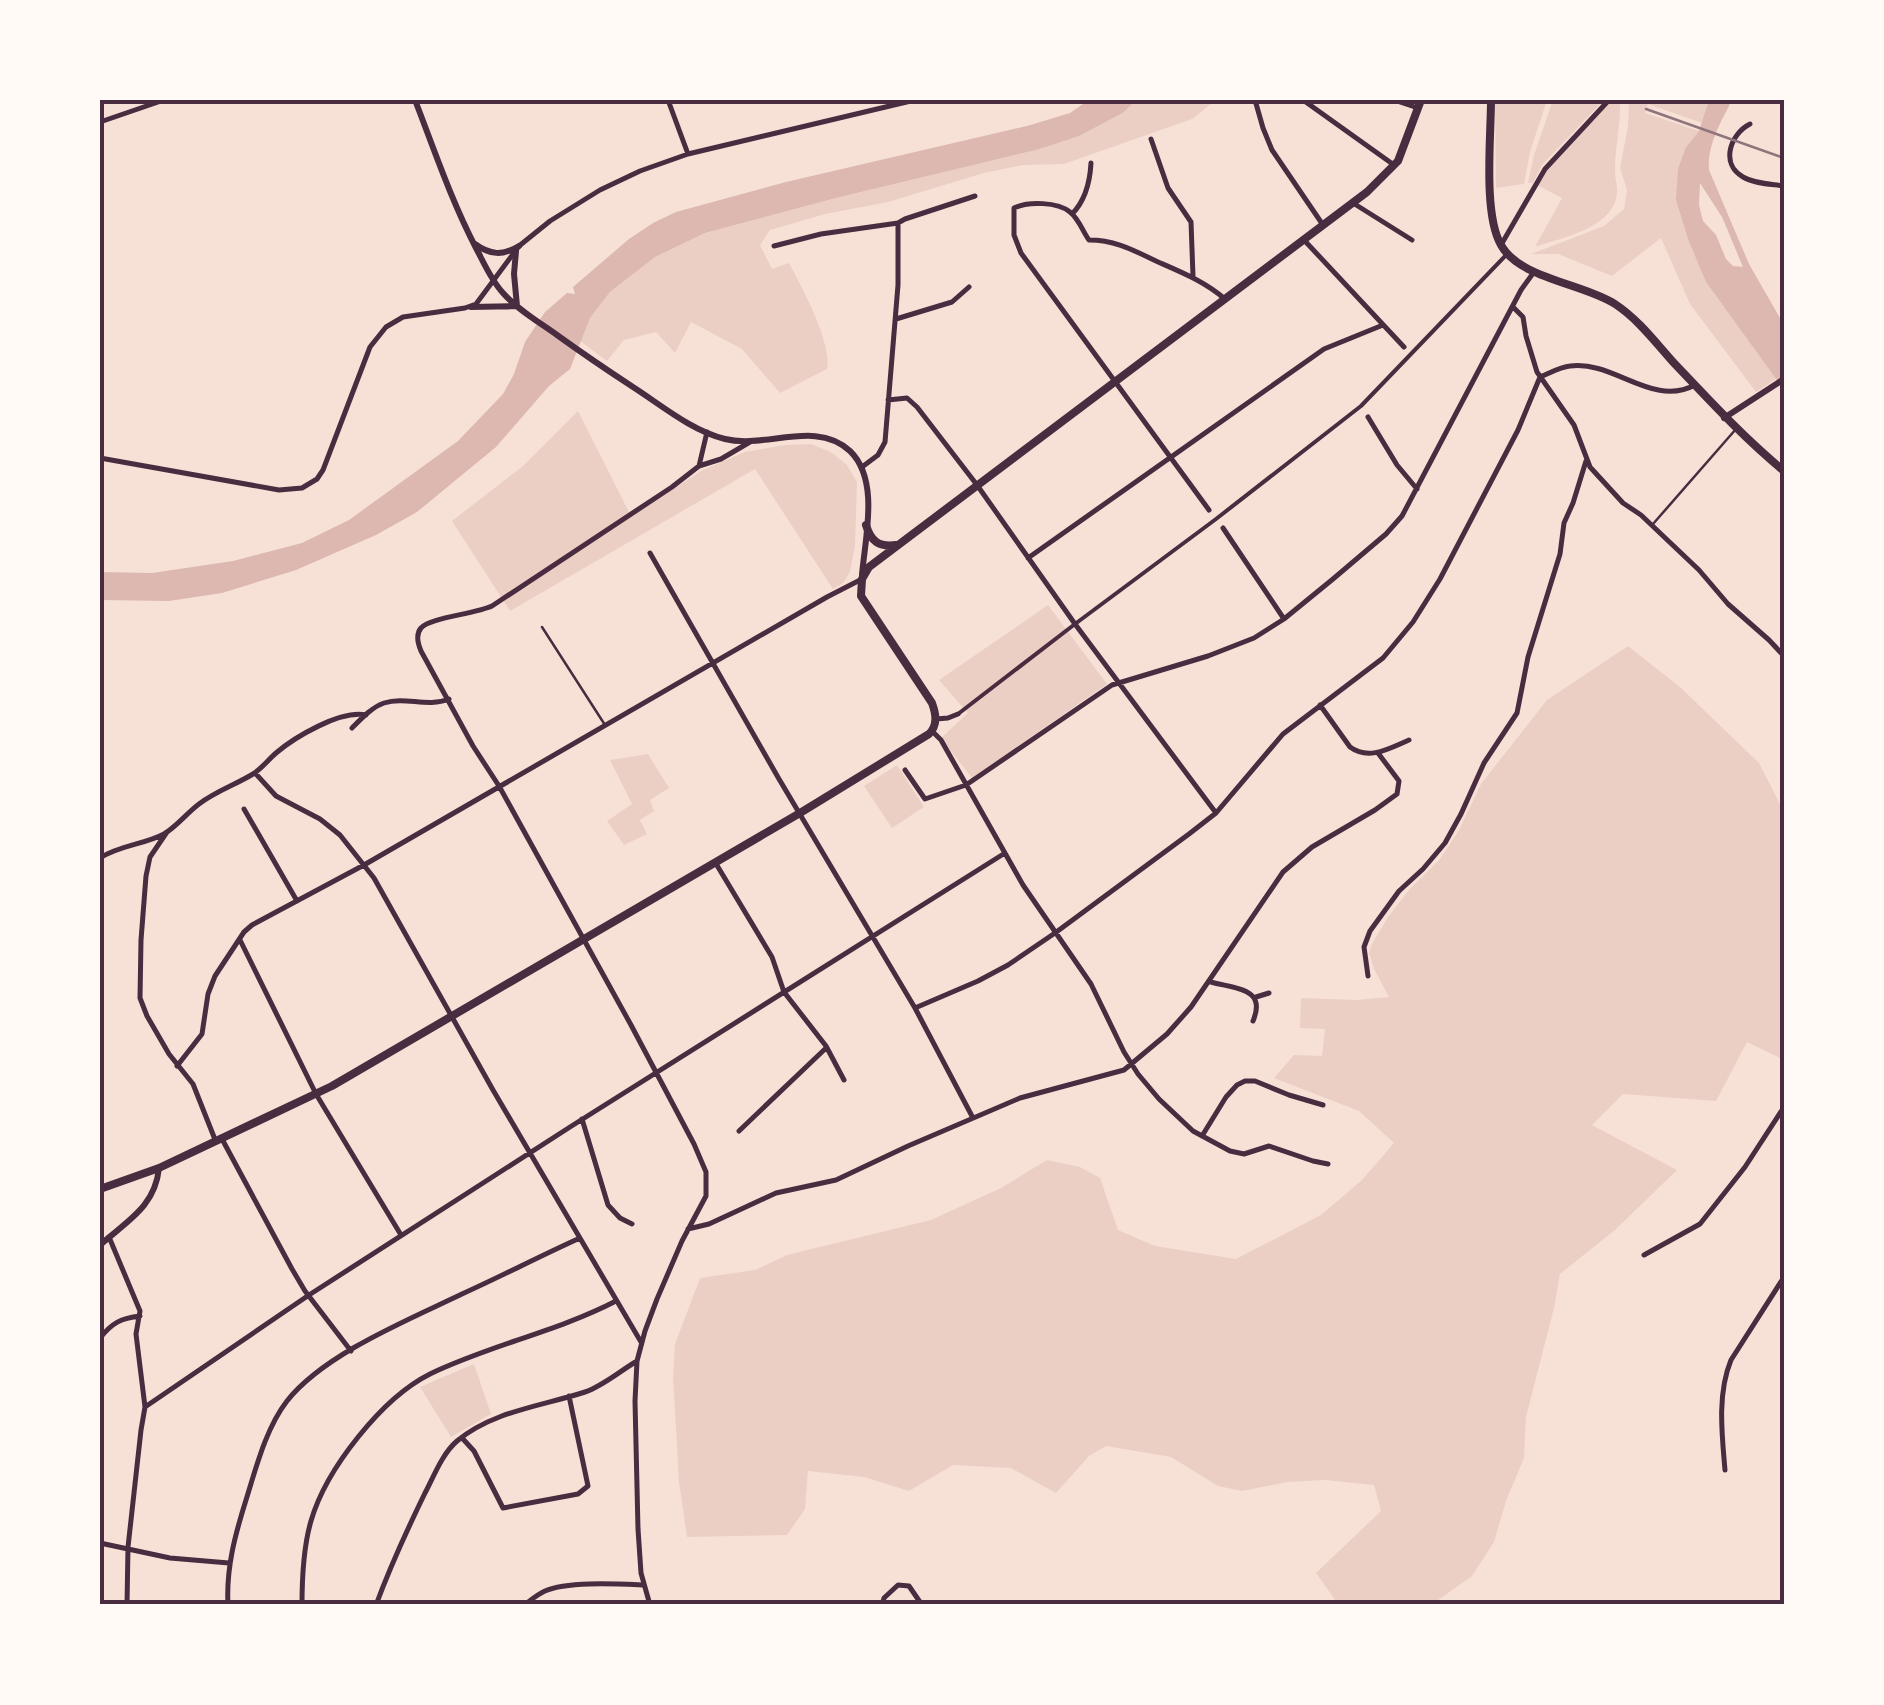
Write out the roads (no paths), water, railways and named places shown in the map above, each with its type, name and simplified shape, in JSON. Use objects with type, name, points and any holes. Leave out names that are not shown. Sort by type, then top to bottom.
[{"type":"main road","points":[[100,1189],[160,1168],[316,1094],[800,813],[932,731],[936,719],[929,697],[860,592],[868,487],[862,468],[842,444],[804,436],[750,442],[707,432],[612,374],[519,308],[493,280],[473,242],[414,100]]},
{"type":"main road","points":[[1491,100],[1491,206],[1496,234],[1508,254],[1534,272],[1581,288],[1617,306],[1724,418],[1784,471]]},
{"type":"main road","points":[[862,579],[868,566],[1353,203],[1395,166],[1419,104]]},
{"type":"main road","points":[[473,242],[494,253],[518,249],[514,274],[519,308]]},
{"type":"main road","points":[[471,307],[519,308]]},
{"type":"main road","points":[[1724,418],[1784,379]]},
{"type":"main road","points":[[866,525],[876,543],[896,545]]},
{"type":"main road","points":[[100,1245],[150,1200],[160,1168]]},
{"type":"street","points":[[100,122],[164,100]]},
{"type":"street","points":[[668,100],[688,154]]},
{"type":"street","points":[[100,458],[270,489],[302,488],[316,480],[323,470],[377,336],[391,322],[403,317],[471,307],[481,300],[518,249],[550,221],[600,190],[688,154],[915,100]]},
{"type":"street","points":[[1255,100],[1272,150],[1323,225]]},
{"type":"street","points":[[1304,100],[1395,166]]},
{"type":"street","points":[[1394,100],[1419,104]]},
{"type":"street","points":[[1501,245],[1544,168],[1609,100]]},
{"type":"street","points":[[1750,124],[1739,131],[1730,145],[1734,169],[1749,180],[1784,186]]},
{"type":"street","points":[[1151,139],[1168,188],[1191,222],[1192,276]]},
{"type":"street","points":[[1072,214],[1080,206],[1090,181],[1091,162]]},
{"type":"street","points":[[774,246],[876,224],[898,224],[975,196]]},
{"type":"street","points":[[1353,203],[1412,240]]},
{"type":"street","points":[[1208,510],[1021,253],[1013,231],[1013,211],[1018,205],[1054,206],[1072,214],[1089,240],[1118,243],[1192,276],[1225,299]]},
{"type":"street","points":[[862,468],[882,449],[896,318],[898,224]]},
{"type":"street","points":[[1304,240],[1404,347]]},
{"type":"street","points":[[936,719],[958,714],[1361,406],[1508,254]]},
{"type":"street","points":[[905,770],[925,800],[966,785],[1119,682],[1232,647],[1284,619],[1386,534],[1402,516],[1534,272]]},
{"type":"street","points":[[896,318],[946,304],[969,287]]},
{"type":"street","points":[[1514,307],[1523,317],[1540,377],[1574,425],[1586,461],[1596,476],[1652,525],[1784,656]]},
{"type":"street","points":[[1028,558],[1330,345],[1383,325]]},
{"type":"street","points":[[915,1008],[993,974],[1216,813],[1275,742],[1374,667],[1398,642],[1445,569],[1518,430],[1540,377],[1576,366],[1656,390],[1680,391],[1695,385]]},
{"type":"street","points":[[888,400],[906,398],[913,402],[1216,813]]},
{"type":"street","points":[[1368,417],[1397,465],[1417,489]]},
{"type":"street","points":[[700,466],[707,432]]},
{"type":"street","points":[[650,1605],[640,1556],[637,1361],[657,1299],[706,1196],[706,1172],[417,636],[422,626],[436,620],[492,606],[700,466],[721,460],[750,442]]},
{"type":"street","points":[[1368,976],[1364,948],[1370,931],[1399,891],[1445,843],[1484,763],[1516,714],[1528,657],[1560,554],[1564,523],[1586,461]]},
{"type":"street","points":[[1223,528],[1284,619]]},
{"type":"street","points":[[650,552],[915,1008],[973,1118]]},
{"type":"street","points":[[177,1066],[202,1034],[212,982],[225,958],[252,925],[364,865],[862,579]]},
{"type":"street","points":[[352,728],[380,704],[430,704],[449,699]]},
{"type":"street","points":[[1320,705],[1353,750],[1378,753],[1409,740]]},
{"type":"street","points":[[100,858],[114,849],[146,842],[167,832],[215,793],[255,773],[278,751],[309,732],[339,718],[366,715]]},
{"type":"street","points":[[932,731],[1023,885],[1091,984],[1138,1074],[1173,1114],[1202,1136],[1241,1154],[1269,1146],[1328,1164]]},
{"type":"street","points":[[688,1229],[709,1224],[776,1193],[836,1180],[1030,1094],[1110,1076],[1133,1064],[1176,1025],[1211,982],[1283,872],[1312,847],[1397,794],[1399,781],[1378,753]]},
{"type":"street","points":[[255,773],[276,796],[335,830],[364,865],[641,1342]]},
{"type":"street","points":[[244,809],[297,901]]},
{"type":"street","points":[[167,832],[148,862],[139,994],[147,1016],[196,1090],[219,1140],[309,1295],[351,1351]]},
{"type":"street","points":[[145,1407],[309,1295],[1005,853]]},
{"type":"street","points":[[715,862],[772,957],[784,992],[826,1046],[844,1080]]},
{"type":"street","points":[[240,940],[316,1094],[402,1236]]},
{"type":"street","points":[[1211,982],[1256,997]]},
{"type":"street","points":[[1256,997],[1269,993]]},
{"type":"street","points":[[1253,1021],[1256,997]]},
{"type":"street","points":[[740,1131],[826,1046]]},
{"type":"street","points":[[1202,1136],[1226,1098],[1245,1080],[1324,1105]]},
{"type":"street","points":[[1644,1255],[1700,1224],[1746,1167],[1784,1107]]},
{"type":"street","points":[[582,1120],[608,1205],[632,1224]]},
{"type":"street","points":[[109,1237],[139,1308],[136,1334],[145,1407],[128,1548],[127,1605]]},
{"type":"street","points":[[228,1605],[229,1562],[236,1531],[256,1468],[282,1409],[293,1394],[324,1366],[351,1351],[580,1238]]},
{"type":"street","points":[[1726,1470],[1722,1404],[1727,1370],[1784,1276]]},
{"type":"street","points":[[302,1605],[307,1541],[318,1503],[340,1464],[391,1402],[420,1379],[441,1369],[616,1300]]},
{"type":"street","points":[[100,1338],[114,1323],[140,1316]]},
{"type":"street","points":[[376,1605],[434,1474],[449,1450],[462,1438],[509,1414],[588,1391],[637,1361]]},
{"type":"street","points":[[462,1438],[474,1451],[503,1508],[578,1494],[588,1486],[569,1396]]},
{"type":"street","points":[[100,1543],[170,1558],[229,1562]]},
{"type":"street","points":[[524,1605],[554,1588],[644,1585]]},
{"type":"street","points":[[882,1605],[898,1585],[909,1586],[922,1605]]},
{"type":"lane","points":[[1652,525],[1736,429]]},
{"type":"lane","points":[[542,627],[606,726]]},
{"type":"railway","points":[[1646,109],[1784,158]]}]
